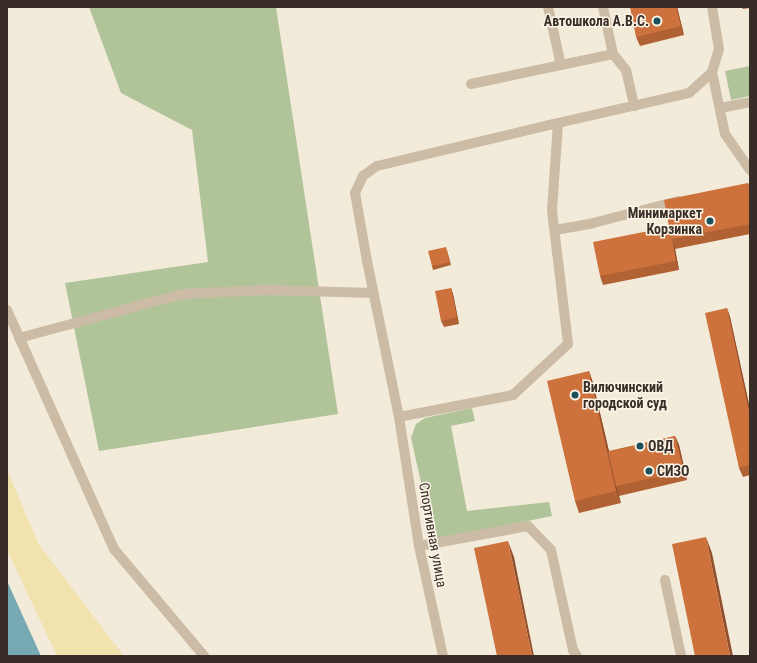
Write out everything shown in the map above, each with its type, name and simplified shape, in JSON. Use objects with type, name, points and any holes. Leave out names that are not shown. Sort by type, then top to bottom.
[{"type":"street","points":[[548,7],[561,65]]},
{"type":"street","points":[[603,7],[612,54],[626,70],[634,106]]},
{"type":"street","points":[[712,7],[718,49],[712,72],[725,134],[750,170]]},
{"type":"street","points":[[471,84],[612,54]]},
{"type":"street","name":"Спортивная улица","points":[[443,656],[419,546],[399,418],[373,293],[356,193],[363,176],[378,166],[689,93],[712,72]]},
{"type":"street","points":[[720,108],[750,102]]},
{"type":"street","points":[[399,418],[513,395],[568,344],[552,211],[558,124]]},
{"type":"street","points":[[555,230],[592,224],[638,210],[690,198]]},
{"type":"street","points":[[19,338],[182,294],[266,290],[373,293]]},
{"type":"street","points":[[7,310],[114,549],[204,656]]},
{"type":"street","points":[[419,546],[528,526],[551,550],[573,650],[577,656]]},
{"type":"street","points":[[665,580],[681,656]]},
{"type":"green space","points":[[89,7],[276,7],[338,414],[99,451],[65,283],[208,262],[192,130],[121,93]]},
{"type":"green space","points":[[750,66],[750,96],[731,100],[725,71]]},
{"type":"green space","points":[[472,408],[475,421],[451,426],[467,511],[549,502],[552,516],[434,540],[411,438],[416,424],[425,418]]},
{"type":"sand","points":[[7,470],[39,545],[124,656],[57,656],[7,550]]},
{"type":"water","points":[[7,581],[41,656],[7,656]]},
{"type":"building","name":"Автошкола A.B.C.","points":[[630,7],[676,7],[681,26],[636,37]]},
{"type":"building","points":[[748,183],[750,193],[750,224],[672,239],[676,261],[600,276],[593,242],[669,227],[664,200]]},
{"type":"building","points":[[446,247],[450,262],[432,266],[428,251]]},
{"type":"building","points":[[451,288],[457,317],[441,321],[435,291]]},
{"type":"building","points":[[727,308],[750,416],[750,465],[739,468],[705,313]]},
{"type":"building","points":[[589,371],[616,491],[575,501],[547,381]]},
{"type":"building","name":"СИЗО","points":[[675,436],[684,471],[616,486],[608,452]]},
{"type":"building","points":[[706,537],[730,656],[695,656],[672,544]]},
{"type":"building","points":[[508,541],[532,656],[497,656],[474,548]]},
{"type":"place","name":"Автошкола A.B.C.","points":[[657,21]]},
{"type":"place","name":"Минимаркет Корзинка","points":[[710,221]]},
{"type":"place","name":"Вилючинский городской суд","points":[[575,395]]},
{"type":"place","name":"ОВД","points":[[640,446]]},
{"type":"place","name":"СИЗО","points":[[649,471]]}]
